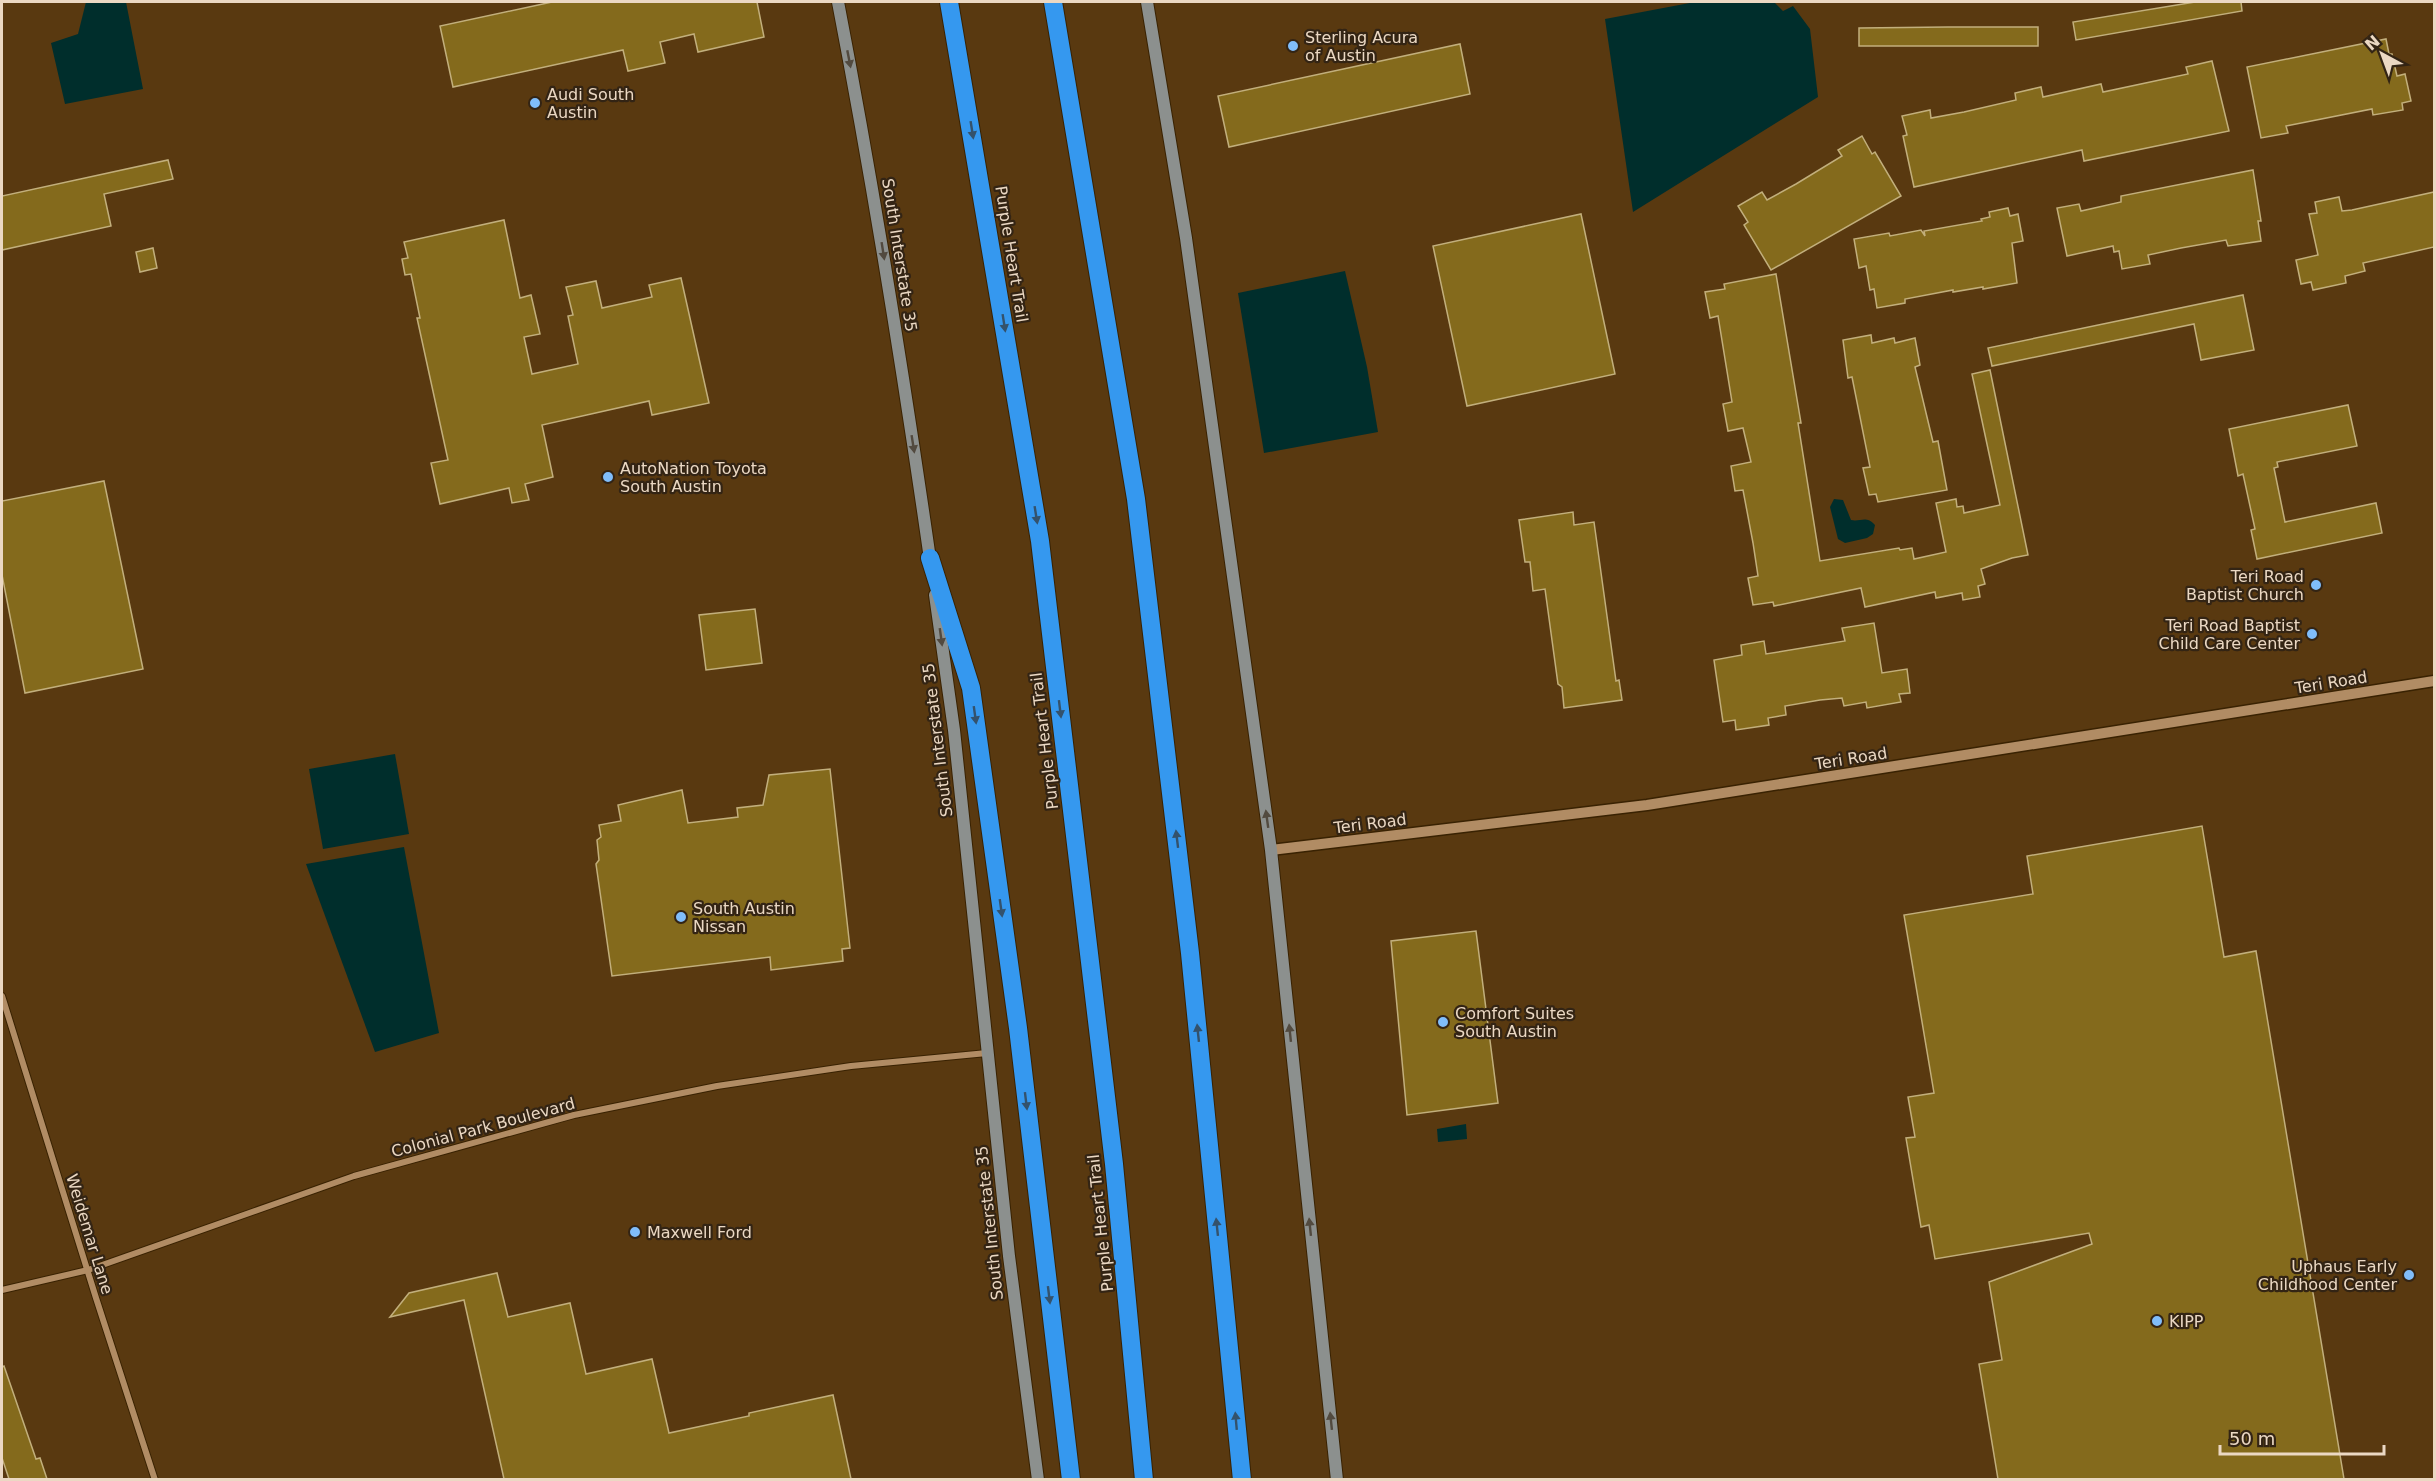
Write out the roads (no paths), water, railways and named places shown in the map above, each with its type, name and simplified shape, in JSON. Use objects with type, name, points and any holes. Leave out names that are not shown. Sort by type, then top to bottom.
[{"type":"highway","points":[[941,2],[962,73]]},
{"type":"highway","name":"Purple Heart Trail","points":[[949,2],[1040,541],[1114,1164],[1144,1479]]},
{"type":"highway","points":[[1053,2],[1136,499],[1190,953],[1242,1479]]},
{"type":"highway","points":[[930,558],[971,688],[1018,1028],[1071,1479]]},
{"type":"main road","name":"South Interstate 35","points":[[838,2],[873,189],[922,499],[954,730],[1009,1256],[1038,1479]]},
{"type":"main road","points":[[1147,2],[1186,238],[1271,850],[1337,1479]]},
{"type":"street","name":"Teri Road","points":[[1271,850],[1647,805],[2434,681]]},
{"type":"street","name":"Weidemar Lane","points":[[2,996],[155,1479]]},
{"type":"street","name":"Colonial Park Boulevard","points":[[2,1290],[88,1270],[354,1176],[574,1115],[717,1086],[850,1066],[987,1053]]},
{"type":"water","points":[[86,2],[126,2],[143,89],[65,104],[51,43],[78,34]]},
{"type":"water","points":[[1695,2],[1774,2],[1783,11],[1793,6],[1810,29],[1818,97],[1633,212],[1605,19]]},
{"type":"water","points":[[1345,271],[1367,367],[1378,432],[1264,453],[1238,293]]},
{"type":"water","points":[[1834,499],[1843,500],[1851,520],[1872,522],[1875,525],[1873,534],[1867,538],[1845,543],[1838,539],[1830,507]]},
{"type":"water","points":[[395,754],[409,834],[323,849],[309,769]]},
{"type":"water","points":[[404,847],[439,1033],[375,1052],[306,864]]},
{"type":"water","points":[[1466,1124],[1467,1139],[1438,1142],[1437,1129]]},
{"type":"place","name":"Sterling Acura of Austin","points":[[1293,46]]},
{"type":"place","name":"Audi South Austin","points":[[535,103]]},
{"type":"place","name":"AutoNation Toyota South Austin","points":[[608,477]]},
{"type":"place","name":"Teri Road Baptist Church","points":[[2316,585]]},
{"type":"place","name":"Teri Road Baptist Child Care Center","points":[[2312,634]]},
{"type":"place","name":"South Austin Nissan","points":[[681,917]]},
{"type":"place","name":"Comfort Suites South Austin","points":[[1443,1022]]},
{"type":"place","name":"Maxwell Ford","points":[[635,1232]]},
{"type":"place","name":"Uphaus Early Childhood Center","points":[[2409,1275]]},
{"type":"place","name":"KIPP","points":[[2157,1321]]}]
